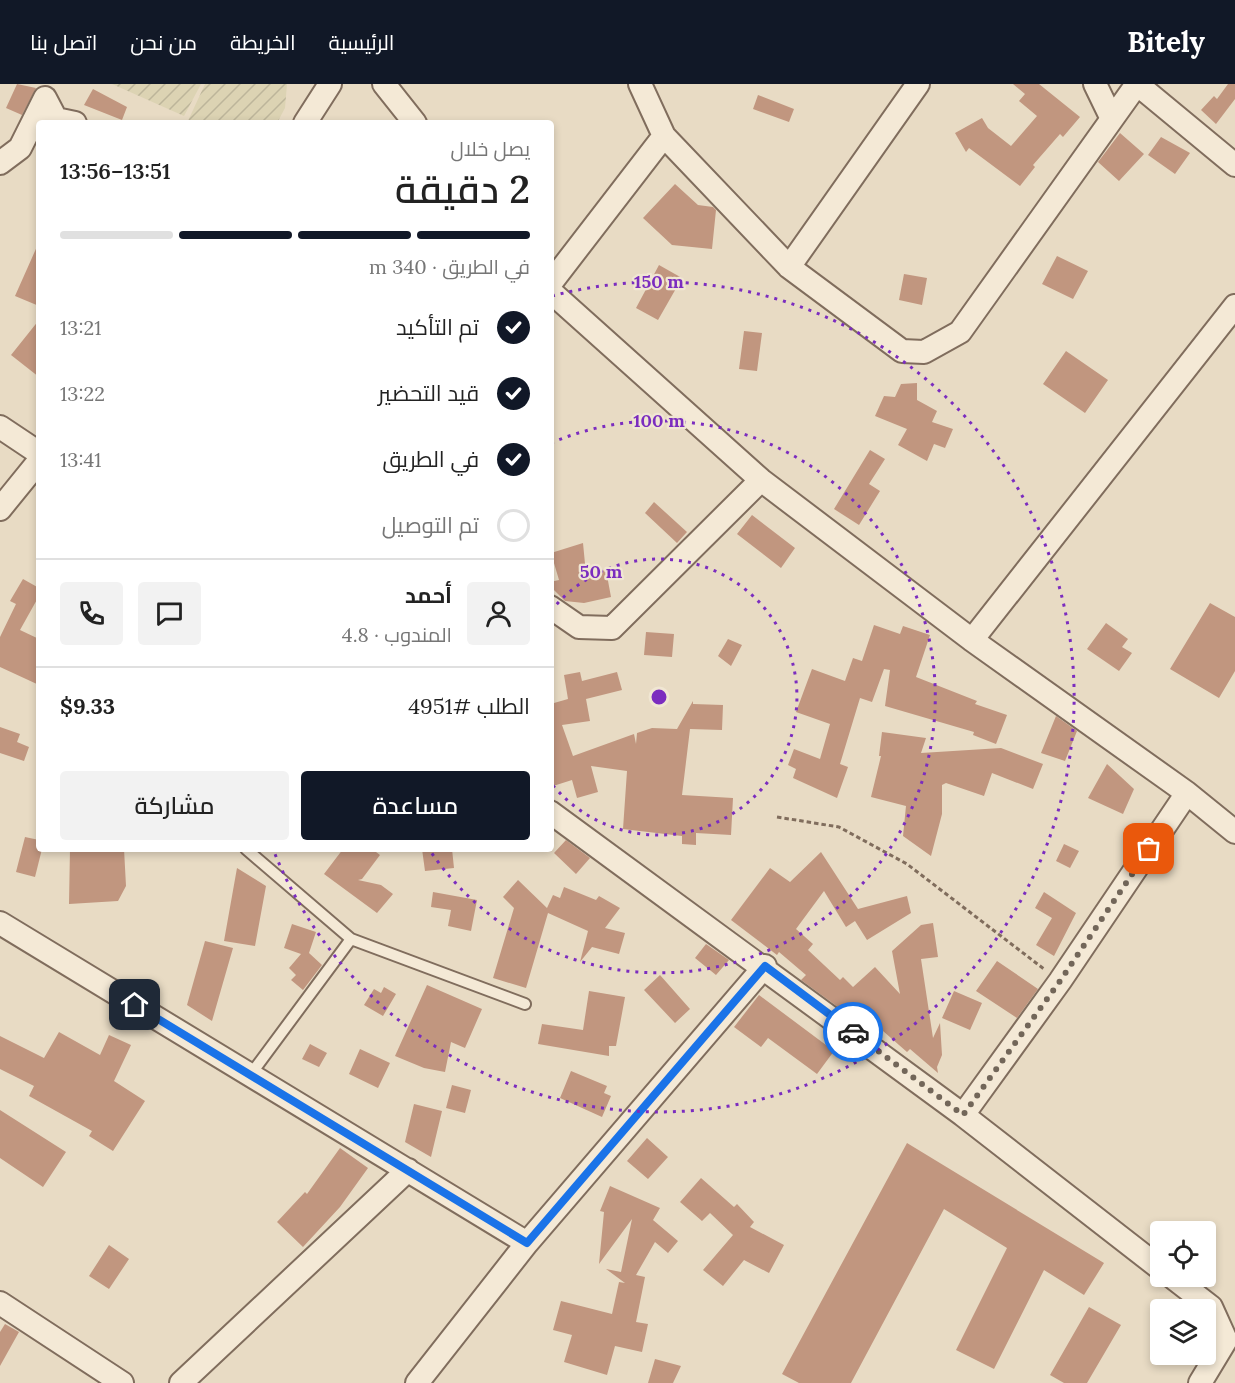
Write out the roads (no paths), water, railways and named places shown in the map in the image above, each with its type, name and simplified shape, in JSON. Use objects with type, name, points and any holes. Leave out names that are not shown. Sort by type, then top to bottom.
[{"type":"street","points":[[307,120],[330,84]]},
{"type":"street","points":[[384,84],[413,120]]},
{"type":"street","points":[[640,84],[664,136],[789,267],[902,351],[924,352],[960,332],[1111,117],[1137,84],[1235,165]]},
{"type":"street","points":[[789,267],[918,84]]},
{"type":"street","points":[[1095,84],[1111,117]]},
{"type":"street","points":[[0,163],[20,148],[45,98],[57,119],[62,120]]},
{"type":"street","points":[[554,279],[664,136]]},
{"type":"street","points":[[554,295],[761,480],[972,640],[1187,793],[1235,832]]},
{"type":"street","points":[[972,640],[1235,306]]},
{"type":"street","points":[[0,427],[36,451]]},
{"type":"street","points":[[0,509],[36,465]]},
{"type":"street","points":[[554,610],[579,627],[612,628],[761,480]]},
{"type":"street","points":[[963,1115],[1060,981],[1187,793]]},
{"type":"street","points":[[554,815],[765,966],[963,1115],[1150,1260]]},
{"type":"street","points":[[0,923],[527,1243]]},
{"type":"street","points":[[417,1383],[527,1243],[765,966]]},
{"type":"street","points":[[181,1383],[408,1170]]},
{"type":"street","points":[[1185,1287],[1211,1307],[1226,1340],[1200,1383]]},
{"type":"street","points":[[0,1303],[122,1383]]},
{"type":"lane","points":[[250,852],[351,939],[525,1004]]},
{"type":"lane","points":[[251,1074],[351,939]]}]
